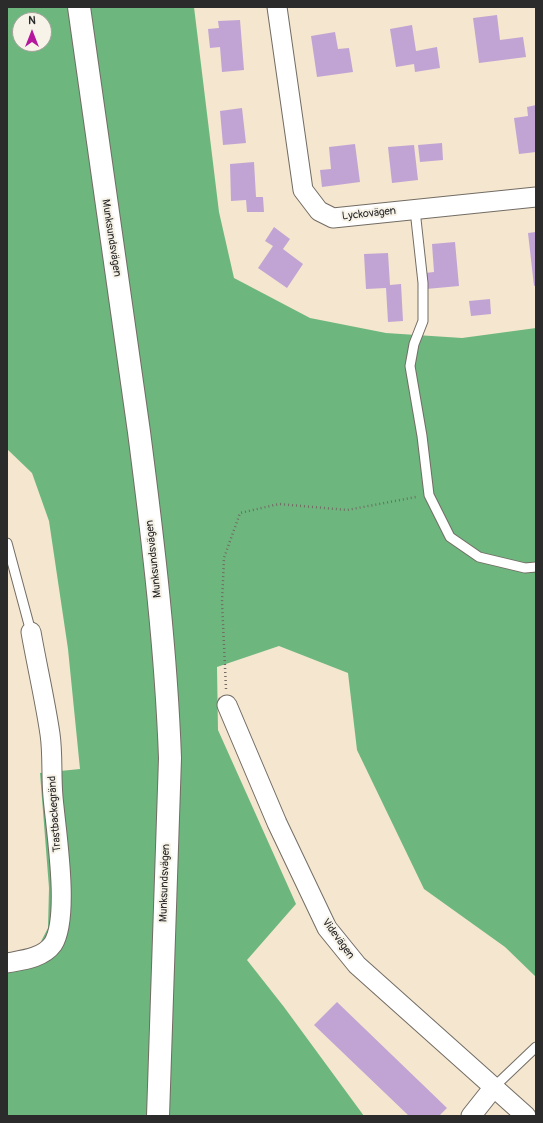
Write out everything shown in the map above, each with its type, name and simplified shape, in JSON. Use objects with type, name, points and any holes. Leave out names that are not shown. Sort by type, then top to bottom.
[{"type":"street","name":"Munksundsvägen","points":[[79,7],[147,494],[164,649],[170,758],[158,1116]]},
{"type":"street","name":"Lyckovägen","points":[[277,7],[303,190],[319,211],[333,218],[536,196]]},
{"type":"street","name":"Trastbackegränd","points":[[7,963],[36,957],[46,952],[57,936],[60,926],[60,870],[53,796],[50,735],[31,632]]},
{"type":"street","name":"Videvägen","points":[[227,705],[277,824],[327,928],[357,965],[526,1116]]},
{"type":"street","points":[[471,1116],[494,1087]]},
{"type":"lane","points":[[415,210],[423,283],[423,321],[414,344],[410,366],[422,436],[428,495],[450,537],[479,557],[525,568],[536,567]]},
{"type":"lane","points":[[7,544],[31,632]]},
{"type":"lane","points":[[494,1087],[536,1047]]},
{"type":"path","points":[[227,705],[222,602],[224,558],[240,513],[279,504],[346,510],[428,495]]},
{"type":"green space","points":[[7,7],[194,7],[219,212],[234,278],[310,318],[386,333],[462,338],[536,328],[536,977],[505,947],[424,889],[357,750],[348,673],[279,646],[217,667],[218,730],[296,904],[247,960],[284,1007],[364,1116],[7,1116],[7,964],[35,953],[48,928],[49,888],[40,773],[80,769],[68,649],[49,521],[32,473],[7,449]]},
{"type":"building","points":[[497,15],[500,40],[523,37],[526,57],[479,63],[473,18]]},
{"type":"building","points":[[240,20],[244,70],[222,72],[220,47],[210,48],[208,29],[219,28],[218,21]]},
{"type":"building","points":[[412,25],[416,51],[437,47],[440,68],[415,72],[414,64],[396,67],[390,29]]},
{"type":"building","points":[[335,32],[338,49],[349,48],[353,72],[317,77],[311,36]]},
{"type":"building","points":[[536,105],[536,152],[519,154],[514,118],[528,116],[527,107]]},
{"type":"building","points":[[242,108],[246,143],[223,145],[220,111]]},
{"type":"building","points":[[442,143],[443,160],[420,162],[418,145]]},
{"type":"building","points":[[355,144],[360,182],[322,187],[320,170],[331,169],[329,147]]},
{"type":"building","points":[[414,145],[418,180],[392,183],[388,147]]},
{"type":"building","points":[[254,162],[256,197],[263,197],[264,212],[247,212],[246,200],[231,201],[230,164]]},
{"type":"building","points":[[274,227],[290,239],[283,249],[303,264],[287,288],[258,268],[273,246],[265,241]]},
{"type":"building","points":[[536,232],[536,285],[534,286],[528,233]]},
{"type":"building","points":[[455,242],[459,286],[426,289],[425,273],[434,272],[432,244]]},
{"type":"building","points":[[388,253],[390,285],[401,284],[403,321],[388,322],[386,288],[366,289],[364,254]]},
{"type":"building","points":[[490,299],[491,314],[471,316],[469,301]]},
{"type":"building","points":[[337,1002],[447,1108],[439,1116],[409,1116],[314,1025]]}]
